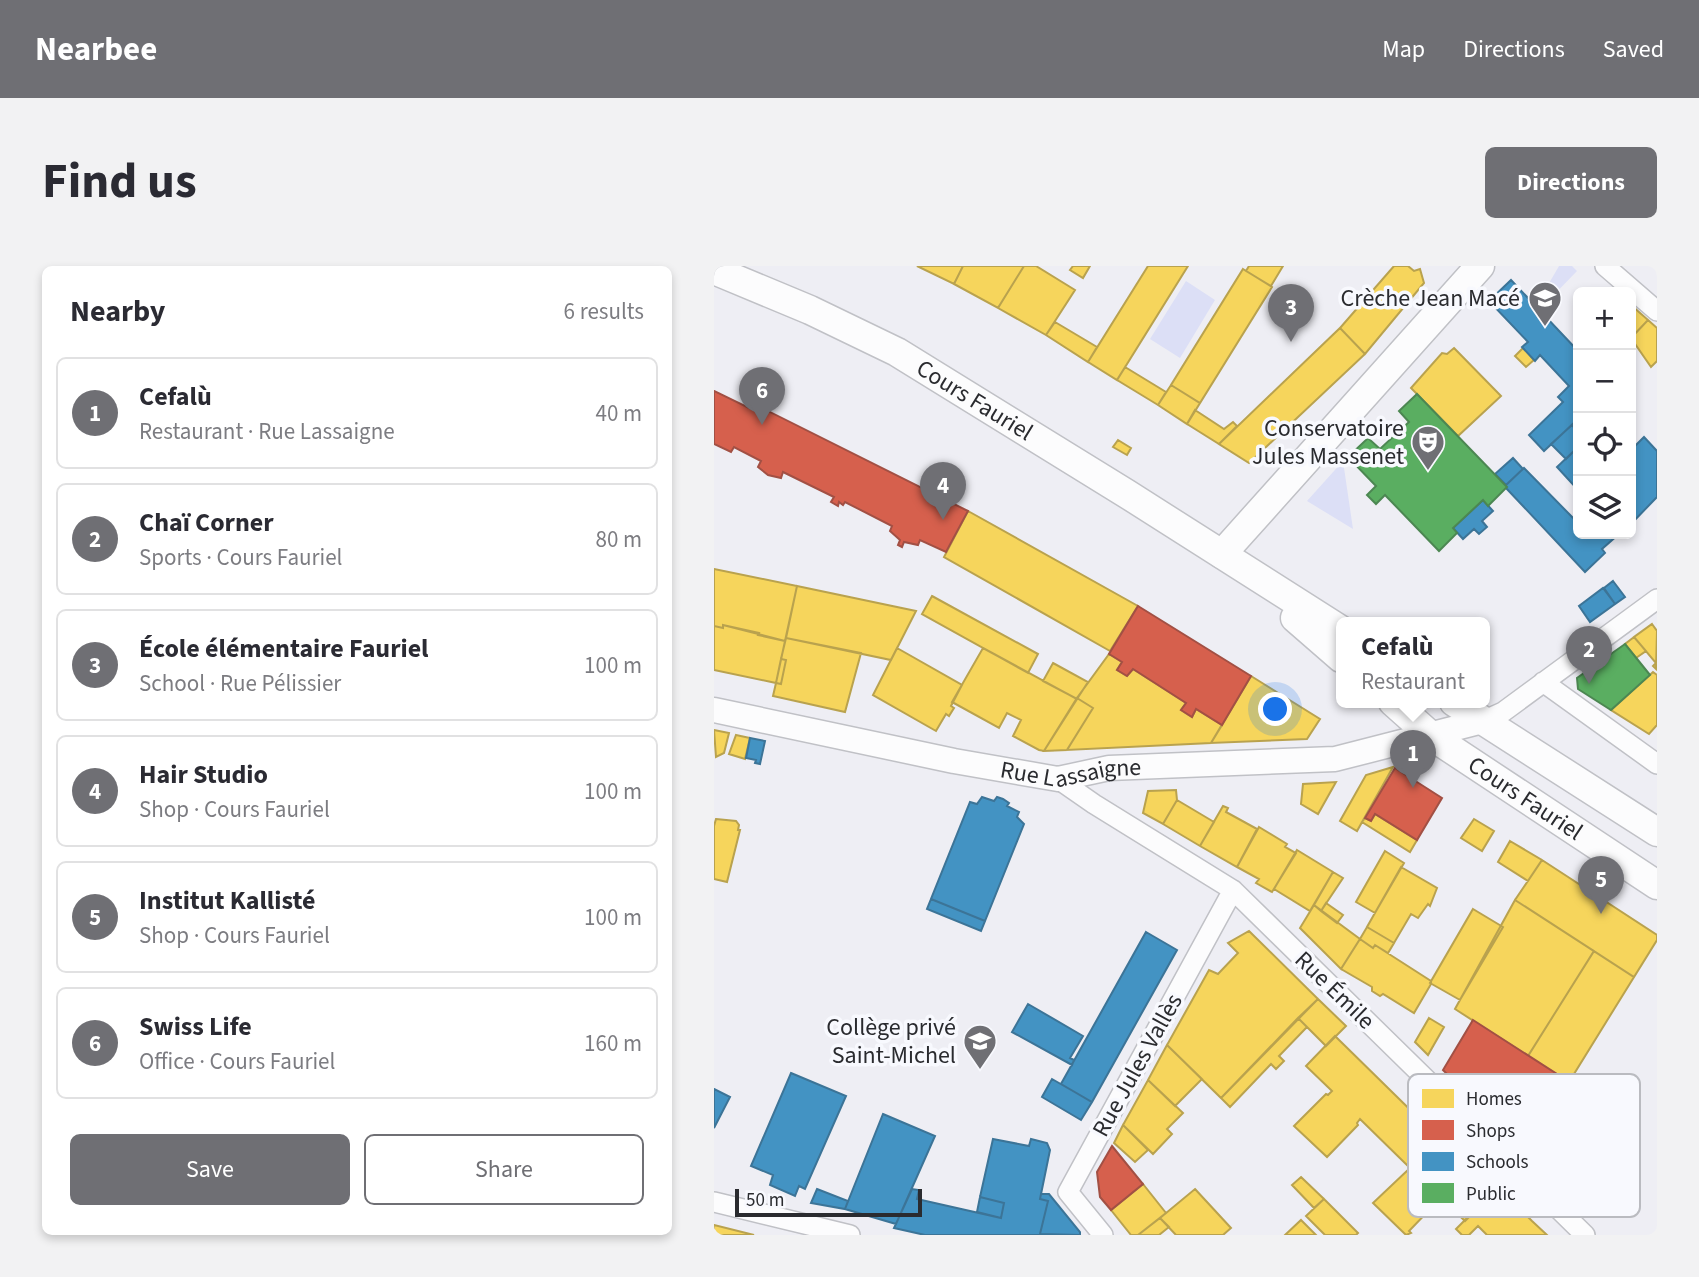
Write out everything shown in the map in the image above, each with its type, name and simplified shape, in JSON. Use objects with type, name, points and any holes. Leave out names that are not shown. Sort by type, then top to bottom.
[{"type":"main road","points":[[1222,554],[1480,266]]},
{"type":"main road","name":"Cours Fauriel","points":[[714,270],[765,290],[897,352],[1336,627]]},
{"type":"main road","name":"Cours Fauriel","points":[[1222,554],[1336,654]]},
{"type":"main road","name":"Cours Fauriel","points":[[1399,708],[1430,735],[1657,885]]},
{"type":"main road","name":"Cours Fauriel","points":[[1463,708],[1657,832]]},
{"type":"street","points":[[1605,266],[1657,311]]},
{"type":"street","points":[[1483,721],[1503,712],[1657,599]]},
{"type":"street","points":[[1543,682],[1657,764]]},
{"type":"street","name":"Rue Lassaigne","points":[[714,710],[974,765],[1058,779],[1109,768],[1335,759],[1430,735]]},
{"type":"street","name":"Cours Fauriel","points":[[1430,735],[1483,721]]},
{"type":"street","name":"Rue Émile","points":[[1058,779],[1233,890],[1421,1074]]},
{"type":"street","name":"Rue Jules Vallès","points":[[1103,1235],[1068,1192],[1233,890]]},
{"type":"street","points":[[714,1202],[849,1235]]},
{"type":"street","name":"Rue Émile","points":[[1567,1217],[1585,1235]]},
{"type":"shaded area","points":[[1559,266],[1572,266],[1577,271],[1547,302],[1541,297]]},
{"type":"shaded area","points":[[1186,281],[1215,300],[1180,358],[1150,339]]},
{"type":"shaded area","points":[[1343,461],[1353,529],[1307,501]]},
{"type":"building: Homes","points":[[917,266],[963,266],[954,284]]},
{"type":"building: Homes","points":[[963,266],[1024,266],[998,308],[954,284]]},
{"type":"building: Homes","points":[[1024,266],[1036,266],[1075,290],[1046,335],[998,308]]},
{"type":"building: Homes","points":[[1073,266],[1090,266],[1083,278],[1070,270]]},
{"type":"building: Homes","points":[[1148,266],[1188,266],[1117,380],[1088,362]]},
{"type":"building: Homes","points":[[1249,266],[1283,266],[1271,286],[1246,271]]},
{"type":"building: Homes","points":[[1394,266],[1408,266],[1414,271],[1420,269],[1424,283],[1365,354],[1340,328]]},
{"type":"building: Homes","points":[[1243,269],[1272,287],[1200,403],[1171,385]]},
{"type":"building: Homes","points":[[1636,309],[1648,320],[1636,333]]},
{"type":"building: Homes","points":[[1648,320],[1657,328],[1657,361],[1651,367],[1636,345],[1636,333]]},
{"type":"building: Homes","points":[[1055,322],[1097,347],[1088,362],[1046,335]]},
{"type":"building: Homes","points":[[1340,328],[1365,354],[1249,463],[1219,444]]},
{"type":"building: Homes","points":[[1454,348],[1501,396],[1458,436],[1411,388],[1442,353],[1447,354]]},
{"type":"building: Homes","points":[[1523,348],[1534,360],[1526,367],[1515,356]]},
{"type":"building: Homes","points":[[1125,367],[1166,392],[1158,405],[1117,380]]},
{"type":"building: Homes","points":[[1171,385],[1200,403],[1187,424],[1158,405]]},
{"type":"building: Homes","points":[[1195,410],[1224,429],[1233,422],[1237,426],[1219,444],[1187,424]]},
{"type":"building: Homes","points":[[1118,440],[1131,448],[1127,455],[1113,447]]},
{"type":"building: Homes","points":[[968,511],[1138,606],[1110,651],[944,557]]},
{"type":"building: Homes","points":[[714,569],[797,586],[785,641],[723,625],[723,628],[714,626]]},
{"type":"building: Homes","points":[[797,586],[916,611],[891,660],[786,638]]},
{"type":"building: Homes","points":[[932,596],[1038,654],[1028,673],[922,614]]},
{"type":"building: Homes","points":[[1652,624],[1657,631],[1656,669],[1653,666],[1656,663],[1634,637]]},
{"type":"building: Homes","points":[[723,625],[785,641],[776,683],[714,670],[714,626],[723,628]]},
{"type":"building: Homes","points":[[1634,637],[1646,651],[1636,658],[1625,644]]},
{"type":"building: Homes","points":[[786,638],[861,653],[845,712],[773,696],[776,683],[781,684],[786,660],[781,659]]},
{"type":"building: Homes","points":[[897,648],[962,685],[951,706],[954,708],[949,716],[946,714],[936,731],[873,695]]},
{"type":"building: Homes","points":[[983,648],[1077,699],[1044,751],[1013,736],[1021,720],[1007,713],[999,728],[952,702]]},
{"type":"building: Homes","points":[[1109,654],[1122,662],[1117,670],[1127,676],[1133,669],[1186,703],[1181,710],[1192,717],[1196,709],[1222,725],[1211,743],[1067,750],[1093,708],[1077,698]]},
{"type":"building: Homes","points":[[781,659],[786,660],[781,684],[776,683]]},
{"type":"building: Homes","points":[[1053,663],[1088,682],[1077,699],[1043,681]]},
{"type":"building: Homes","points":[[1653,672],[1657,675],[1657,725],[1649,734],[1611,710]]},
{"type":"building: Homes","points":[[1251,676],[1320,719],[1307,739],[1211,743]]},
{"type":"building: Homes","points":[[1077,698],[1093,708],[1067,750],[1044,751]]},
{"type":"building: Homes","points":[[714,730],[729,733],[724,753],[716,757]]},
{"type":"building: Homes","points":[[736,735],[750,738],[745,759],[729,754]]},
{"type":"building: Homes","points":[[1393,767],[1357,831],[1340,821],[1366,775]]},
{"type":"building: Homes","points":[[1336,782],[1318,814],[1301,804],[1303,784]]},
{"type":"building: Homes","points":[[1176,790],[1177,800],[1163,824],[1143,813],[1148,791]]},
{"type":"building: Homes","points":[[1177,800],[1214,822],[1200,846],[1163,824]]},
{"type":"building: Homes","points":[[1223,806],[1228,808],[1226,812],[1257,829],[1237,867],[1200,846]]},
{"type":"building: Homes","points":[[1375,814],[1417,840],[1410,852],[1362,822],[1365,818],[1371,821]]},
{"type":"building: Homes","points":[[716,819],[736,821],[740,830],[727,882],[714,879]]},
{"type":"building: Homes","points":[[1474,819],[1494,831],[1482,851],[1461,838]]},
{"type":"building: Homes","points":[[1259,827],[1287,844],[1285,847],[1296,853],[1272,892],[1256,883],[1259,879],[1237,867]]},
{"type":"building: Homes","points":[[1510,841],[1542,860],[1528,881],[1498,862]]},
{"type":"building: Homes","points":[[1297,850],[1333,872],[1310,911],[1274,889]]},
{"type":"building: Homes","points":[[1385,851],[1404,863],[1375,913],[1356,902]]},
{"type":"building: Homes","points":[[1542,860],[1657,935],[1657,940],[1634,977],[1515,900]]},
{"type":"building: Homes","points":[[1401,867],[1437,888],[1430,906],[1428,904],[1418,918],[1411,914],[1394,943],[1367,927]]},
{"type":"building: Homes","points":[[1333,872],[1343,878],[1321,911],[1314,905]]},
{"type":"building: Homes","points":[[1515,900],[1594,951],[1528,1056],[1455,1009]]},
{"type":"building: Homes","points":[[1326,903],[1343,915],[1337,923],[1321,911]]},
{"type":"building: Homes","points":[[1314,905],[1360,939],[1341,969],[1300,928]]},
{"type":"building: Homes","points":[[1473,909],[1503,927],[1460,1000],[1430,983]]},
{"type":"building: Homes","points":[[1367,927],[1394,943],[1388,953],[1375,945],[1373,948],[1360,939]]},
{"type":"building: Homes","points":[[1249,931],[1318,999],[1221,1098],[1167,1045],[1209,970],[1218,974],[1238,953],[1228,943]]},
{"type":"building: Homes","points":[[1360,939],[1373,948],[1375,945],[1431,981],[1414,1013],[1383,994],[1380,996],[1372,991],[1372,987],[1341,969]]},
{"type":"building: Homes","points":[[1594,951],[1634,977],[1574,1074],[1556,1074],[1528,1056]]},
{"type":"building: Homes","points":[[1318,999],[1346,1026],[1326,1046],[1298,1018]]},
{"type":"building: Homes","points":[[1298,1018],[1307,1027],[1279,1056],[1284,1061],[1276,1069],[1271,1064],[1230,1107],[1221,1098]]},
{"type":"building: Homes","points":[[1429,1018],[1444,1027],[1428,1055],[1415,1042]]},
{"type":"building: Homes","points":[[1335,1036],[1408,1108],[1408,1166],[1360,1119],[1358,1125],[1327,1157],[1294,1126],[1332,1091],[1306,1066]]},
{"type":"building: Homes","points":[[1167,1045],[1202,1079],[1175,1106],[1148,1080]]},
{"type":"building: Homes","points":[[1148,1080],[1183,1113],[1167,1129],[1172,1134],[1153,1154],[1123,1125]]},
{"type":"building: Homes","points":[[1123,1125],[1148,1150],[1135,1162],[1114,1143]]},
{"type":"building: Homes","points":[[1408,1170],[1408,1217],[1423,1217],[1409,1231],[1411,1233],[1406,1235],[1373,1203]]},
{"type":"building: Homes","points":[[1301,1177],[1324,1199],[1314,1208],[1292,1185]]},
{"type":"building: Homes","points":[[1143,1184],[1166,1213],[1138,1235],[1131,1235],[1111,1210]]},
{"type":"building: Homes","points":[[1195,1189],[1231,1228],[1223,1235],[1176,1235],[1160,1218]]},
{"type":"building: Homes","points":[[1324,1199],[1358,1233],[1356,1235],[1325,1235],[1306,1216]]},
{"type":"building: Homes","points":[[1468,1217],[1529,1217],[1547,1235],[1487,1235],[1478,1226],[1469,1235],[1462,1235],[1456,1229]]},
{"type":"building: Homes","points":[[1160,1218],[1169,1227],[1159,1235],[1138,1235]]},
{"type":"building: Homes","points":[[1301,1220],[1316,1235],[1285,1235]]},
{"type":"building: Homes","points":[[714,1225],[754,1235],[714,1235]]},
{"type":"building: Shops","points":[[714,391],[751,409],[754,404],[968,511],[946,552],[920,540],[918,545],[904,542],[902,547],[898,545],[900,540],[890,531],[892,526],[845,502],[843,505],[839,502],[838,506],[831,502],[834,497],[783,472],[781,478],[768,475],[758,467],[761,461],[734,447],[731,452],[714,444]]},
{"type":"building: Shops","points":[[1138,606],[1251,676],[1222,725],[1196,709],[1192,717],[1181,710],[1186,703],[1133,669],[1127,676],[1117,670],[1122,662],[1109,654]]},
{"type":"building: Shops","points":[[1395,768],[1442,798],[1417,840],[1375,814],[1371,821],[1365,818]]},
{"type":"building: Shops","points":[[1473,1020],[1557,1074],[1447,1074],[1443,1070]]},
{"type":"building: Shops","points":[[1112,1146],[1143,1184],[1111,1210],[1100,1197],[1097,1172]]},
{"type":"building: Schools","points":[[1511,280],[1573,346],[1573,424],[1544,451],[1529,435],[1563,402],[1558,397],[1569,386],[1540,355],[1535,361],[1522,347],[1528,342],[1489,301]]},
{"type":"building: Schools","points":[[1573,426],[1573,452],[1566,459],[1551,444]]},
{"type":"building: Schools","points":[[1644,437],[1657,451],[1657,497],[1636,519],[1636,476],[1636,445]]},
{"type":"building: Schools","points":[[1573,452],[1573,485],[1557,467]]},
{"type":"building: Schools","points":[[1513,458],[1523,469],[1506,485],[1495,474]]},
{"type":"building: Schools","points":[[1524,468],[1573,518],[1573,539],[1613,539],[1602,549],[1605,553],[1585,572],[1506,485]]},
{"type":"building: Schools","points":[[1483,500],[1493,511],[1482,521],[1487,527],[1479,534],[1474,529],[1463,539],[1453,528]]},
{"type":"building: Schools","points":[[1613,581],[1625,597],[1615,604],[1604,588]]},
{"type":"building: Schools","points":[[1603,588],[1615,604],[1590,622],[1579,606]]},
{"type":"building: Schools","points":[[750,738],[765,741],[760,764],[755,763],[756,760],[746,758]]},
{"type":"building: Schools","points":[[982,797],[994,801],[997,797],[1003,799],[1009,803],[1007,806],[1019,812],[1017,817],[1024,824],[985,921],[931,899],[970,802],[977,804]]},
{"type":"building: Schools","points":[[931,899],[985,921],[981,931],[927,909]]},
{"type":"building: Schools","points":[[1146,932],[1177,950],[1092,1102],[1061,1084]]},
{"type":"building: Schools","points":[[1028,1004],[1083,1036],[1070,1058],[1074,1060],[1072,1065],[1012,1032]]},
{"type":"building: Schools","points":[[791,1073],[846,1096],[805,1189],[799,1186],[795,1196],[770,1185],[773,1175],[751,1166]]},
{"type":"building: Schools","points":[[1052,1079],[1092,1102],[1081,1120],[1042,1097]]},
{"type":"building: Schools","points":[[714,1089],[730,1097],[714,1128]]},
{"type":"building: Schools","points":[[883,1114],[935,1136],[896,1224],[845,1209]]},
{"type":"building: Schools","points":[[993,1139],[1029,1146],[1031,1139],[1047,1143],[1050,1150],[1040,1199],[1048,1201],[1040,1234],[1045,1235],[925,1235],[894,1228],[912,1189],[919,1190],[917,1199],[1001,1218],[1004,1203],[980,1197]]},
{"type":"building: Schools","points":[[817,1189],[848,1201],[845,1209],[811,1203]]},
{"type":"building: Schools","points":[[1041,1194],[1049,1194],[1080,1235],[1040,1234],[1048,1201],[1040,1199]]},
{"type":"building: Schools","points":[[980,1197],[1004,1203],[1001,1218],[977,1212]]},
{"type":"building: Public","name":"Conservatoire Jules Massenet","points":[[1417,394],[1507,487],[1488,506],[1483,500],[1453,528],[1457,533],[1439,551],[1385,495],[1376,504],[1367,495],[1376,486],[1348,457],[1368,438],[1380,449],[1409,422],[1399,411]]},
{"type":"building: Public","points":[[1625,644],[1650,675],[1611,710],[1578,689],[1577,678]]},
{"type":"place","name":"Crèche Jean Macé","points":[[1545,328]]},
{"type":"place","name":"École élémentaire Fauriel","points":[[1291,342]]},
{"type":"place","name":"Swiss Life","points":[[762,425]]},
{"type":"place","name":"Conservatoire Jules Massenet","points":[[1428,472]]},
{"type":"place","name":"Hair Studio","points":[[943,520]]},
{"type":"place","name":"Chaï Corner","points":[[1589,684]]},
{"type":"place","name":"Cefalù","points":[[1413,788]]},
{"type":"place","name":"Institut Kallisté","points":[[1601,914]]},
{"type":"place","name":"Collège privé Saint-Michel","points":[[980,1071]]}]
